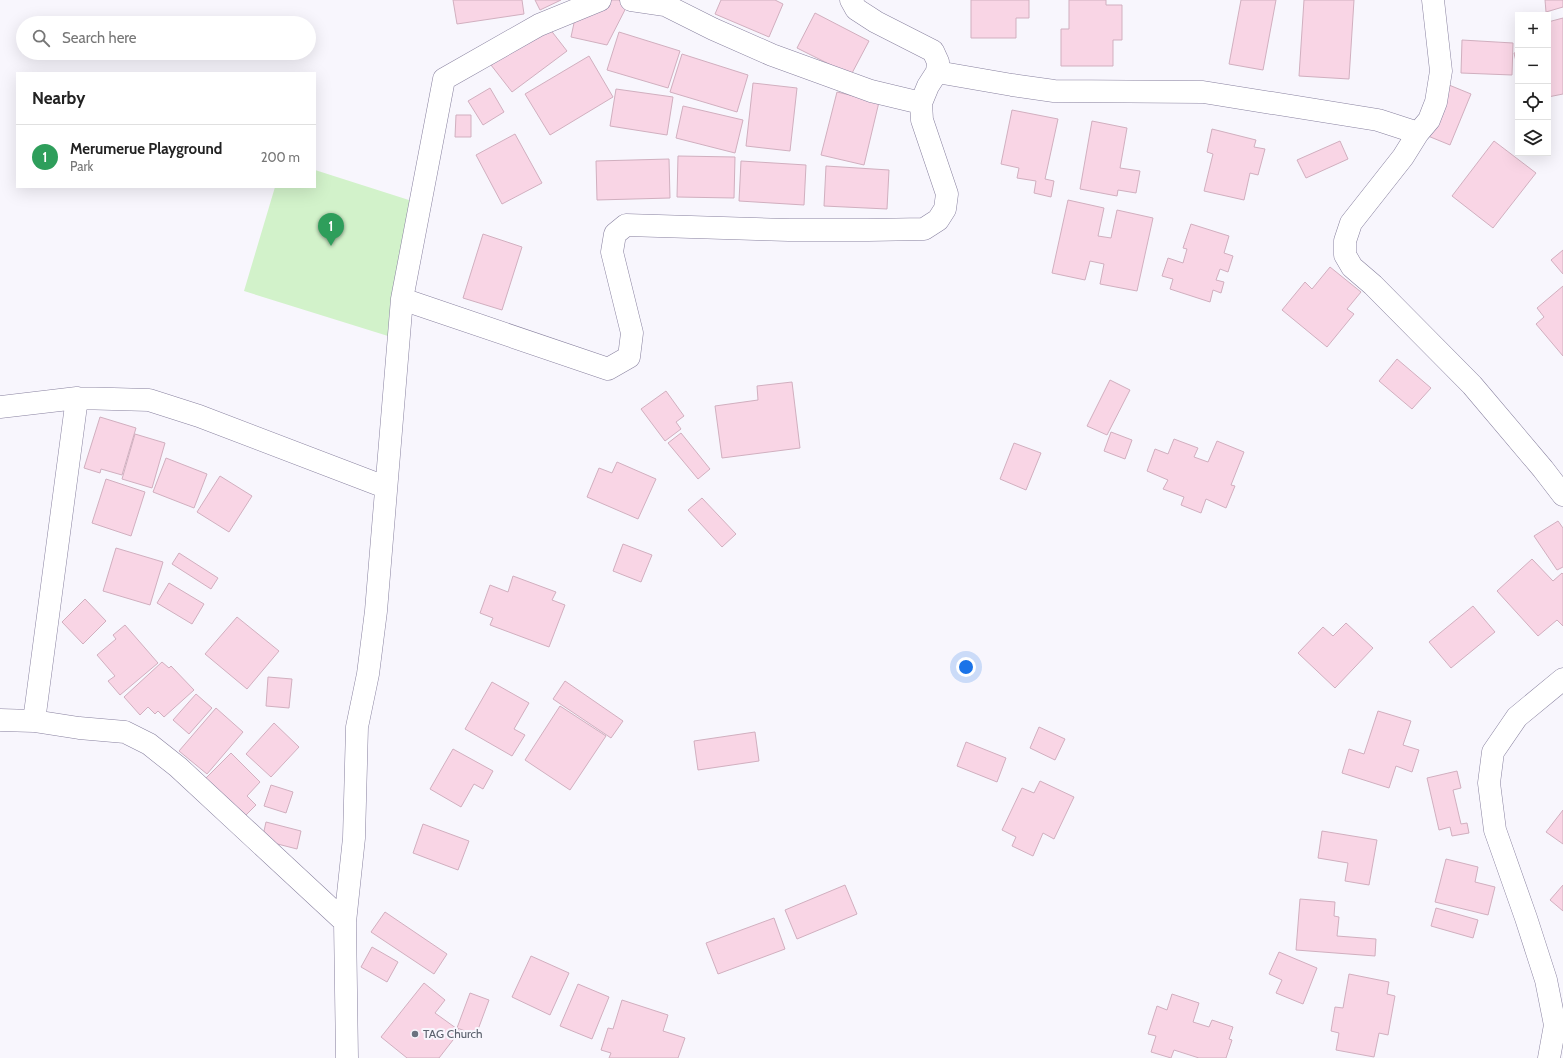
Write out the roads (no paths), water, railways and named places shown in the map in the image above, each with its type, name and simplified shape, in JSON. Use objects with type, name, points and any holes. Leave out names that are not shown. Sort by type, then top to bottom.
[{"type":"street","points":[[347,1058],[345,922],[354,838],[357,727],[368,674],[376,611],[385,487],[402,299],[444,79],[539,25],[600,0]]},
{"type":"street","points":[[631,0],[665,6],[772,55],[872,91],[921,103]]},
{"type":"street","points":[[679,0],[713,29]]},
{"type":"street","points":[[402,299],[608,370],[628,358],[632,333],[612,252],[615,234],[626,225],[789,230],[876,230],[924,229],[938,220],[945,209],[947,194],[922,120],[921,103],[936,72],[938,62],[933,51],[876,22],[856,9],[851,0]]},
{"type":"street","points":[[1433,0],[1441,71],[1436,102],[1429,120],[1418,133],[1403,158],[1351,223],[1345,240],[1345,255],[1352,267],[1373,285],[1472,385],[1563,495]]},
{"type":"street","points":[[936,72],[1054,91],[1203,92],[1378,120],[1418,133]]},
{"type":"street","points":[[0,407],[77,398],[150,400],[199,416],[385,487]]},
{"type":"street","points":[[34,721],[77,398]]},
{"type":"street","points":[[1548,1058],[1555,1025],[1546,980],[1495,830],[1489,783],[1493,752],[1517,717],[1563,679]]},
{"type":"street","points":[[0,720],[34,721],[79,728],[125,732],[149,744],[178,766],[345,922]]},
{"type":"place","name":"Merumerue Playground","points":[[331,246]]},
{"type":"place","name":"TAG Church","points":[[415,1034]]}]
